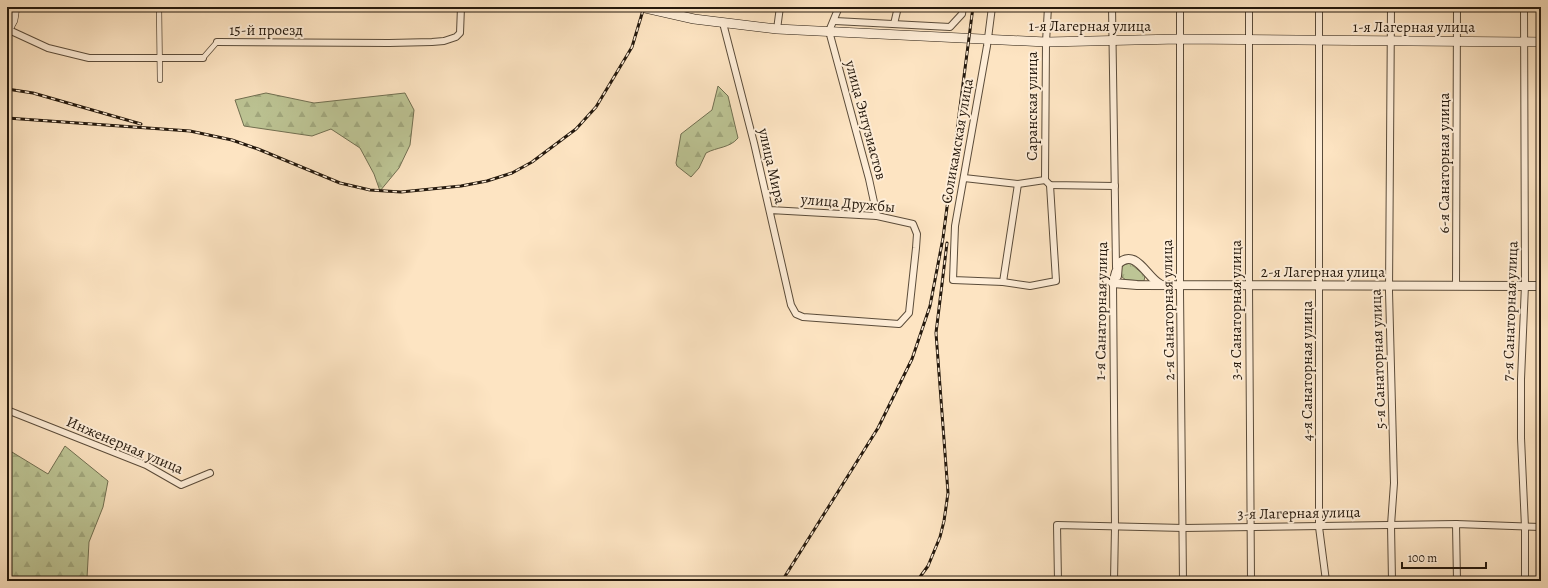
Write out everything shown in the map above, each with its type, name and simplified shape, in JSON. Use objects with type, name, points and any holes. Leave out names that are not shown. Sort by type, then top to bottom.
[{"type":"main road","points":[[8,30],[16,7]]},
{"type":"main road","name":"1-я Лагерная улица","points":[[641,7],[694,20],[777,29],[1046,42],[1113,42],[1179,39],[1541,42]]},
{"type":"street","points":[[159,7],[160,80]]},
{"type":"street","name":"15-й проезд","points":[[8,30],[48,48],[89,58],[203,58],[217,42],[403,43],[444,41],[456,37],[460,33],[462,7]]},
{"type":"street","points":[[777,29],[780,7]]},
{"type":"street","points":[[829,31],[839,7]]},
{"type":"street","points":[[894,24],[898,7]]},
{"type":"street","points":[[834,21],[950,27],[962,14],[963,7]]},
{"type":"street","name":"Соликамская улица","points":[[992,7],[988,38],[955,226],[953,280],[1003,282]]},
{"type":"street","name":"Саранская улица","points":[[1003,282],[1030,286],[1056,281],[1048,183],[1046,42],[1048,7]]},
{"type":"street","name":"1-я Санаторная улица","points":[[1112,7],[1116,272],[1110,281],[1116,527],[1114,581]]},
{"type":"street","name":"2-я Санаторная улица","points":[[1180,7],[1180,286],[1184,528],[1183,581]]},
{"type":"street","name":"3-я Санаторная улица","points":[[1249,7],[1251,581]]},
{"type":"street","name":"4-я Санаторная улица","points":[[1319,7],[1320,527],[1326,581]]},
{"type":"street","name":"5-я Санаторная улица","points":[[1391,7],[1392,41],[1389,286],[1394,484],[1391,525],[1392,581]]},
{"type":"street","name":"6-я Санаторная улица","points":[[1456,285],[1457,7]]},
{"type":"street","name":"7-я Санаторная улица","points":[[1524,7],[1525,285],[1521,423],[1525,527],[1525,581]]},
{"type":"street","name":"улица Мира","points":[[723,23],[770,210],[791,305],[796,314],[803,317],[900,324]]},
{"type":"street","name":"улица Энтузиастов","points":[[829,31],[869,179],[877,216]]},
{"type":"street","points":[[964,178],[1018,184],[1048,183],[1115,186]]},
{"type":"street","points":[[1003,282],[1018,184]]},
{"type":"street","name":"улица Дружбы","points":[[770,210],[877,216],[913,224],[917,234],[909,313],[900,324]]},
{"type":"street","points":[[1126,284],[1119,280],[1116,272],[1118,264],[1121,261],[1132,259],[1146,270],[1154,281],[1161,285]]},
{"type":"street","name":"2-я Лагерная улица","points":[[1110,281],[1126,284],[1180,286],[1541,286]]},
{"type":"street","name":"Инженерная улица","points":[[7,410],[146,465],[181,485],[210,473]]},
{"type":"street","points":[[1456,524],[1457,581]]},
{"type":"street","name":"3-я Лагерная улица","points":[[1058,581],[1057,526],[1184,528],[1456,524],[1541,527]]},
{"type":"green space","points":[[718,86],[728,96],[738,138],[727,146],[706,153],[699,168],[691,177],[677,166],[676,163],[681,134],[712,110]]},
{"type":"green space","points":[[266,93],[314,103],[405,93],[414,110],[410,145],[399,168],[380,191],[374,174],[360,148],[331,129],[312,136],[244,126],[235,100]]},
{"type":"green space","points":[[1130,263],[1145,276],[1144,281],[1126,280],[1122,277],[1121,268],[1125,264]]},
{"type":"green space","points":[[65,446],[108,481],[103,507],[89,542],[86,581],[7,581],[7,449],[48,474]]},
{"type":"railway","points":[[7,118],[190,131],[232,140],[258,149],[340,183],[370,190],[401,192],[461,186],[487,181],[512,173],[532,162],[576,129],[596,107],[632,47],[644,7]]},
{"type":"railway","points":[[782,581],[878,428],[912,359],[930,306],[943,238],[973,7]]},
{"type":"railway","points":[[7,89],[33,93],[141,124]]},
{"type":"railway","points":[[917,581],[928,566],[940,537],[948,493],[936,333],[947,243]]}]
